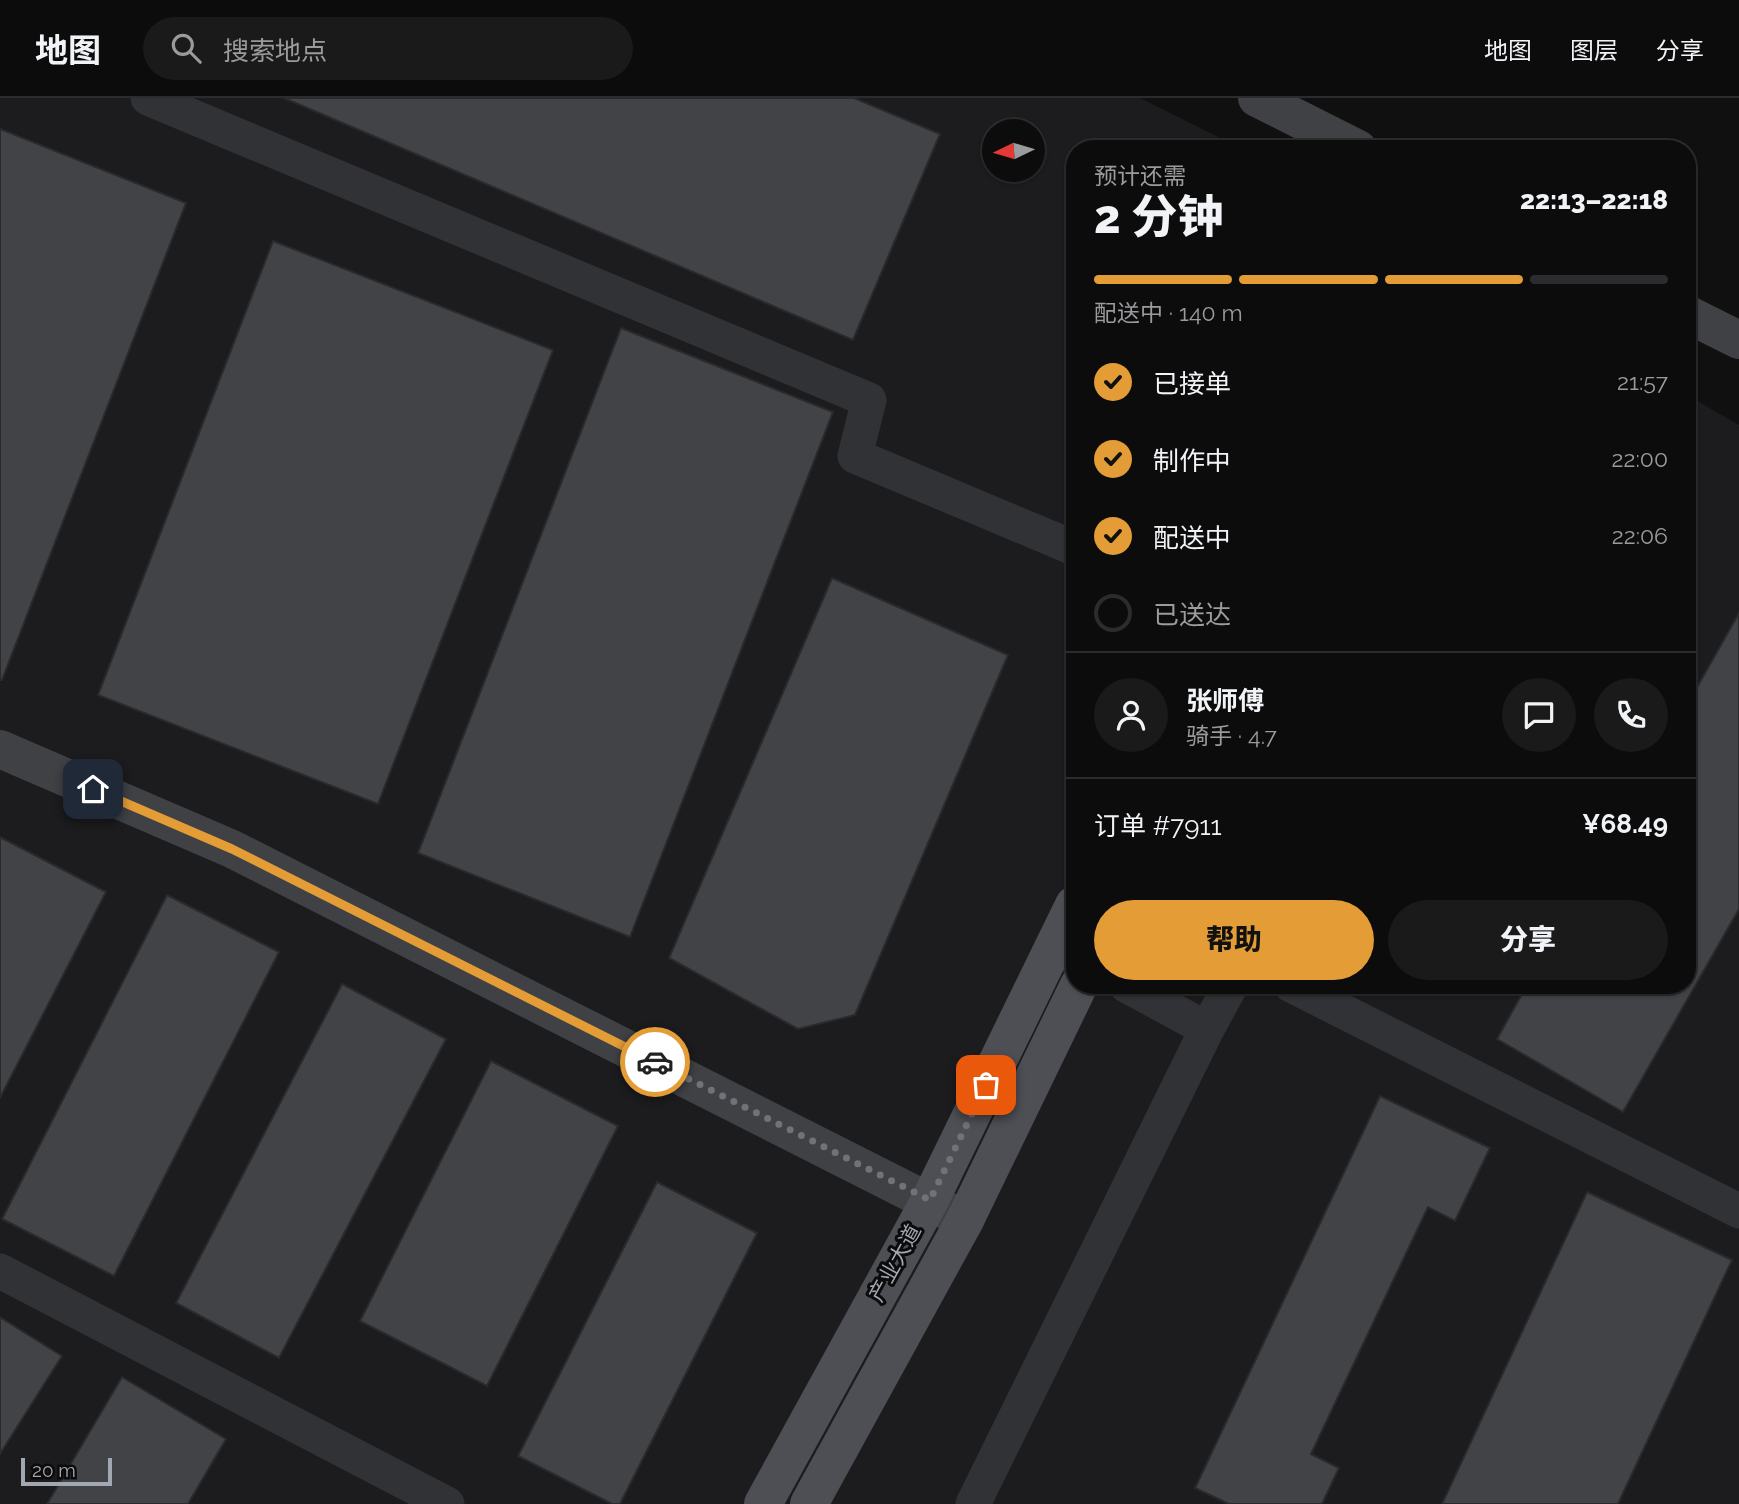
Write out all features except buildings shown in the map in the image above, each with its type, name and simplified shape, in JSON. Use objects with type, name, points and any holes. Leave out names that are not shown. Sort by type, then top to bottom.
[{"type":"main road","name":"产业大道","points":[[762,1504],[1064,952]]},
{"type":"main road","name":"产业大道","points":[[809,1504],[965,1220],[1075,994]]},
{"type":"street","points":[[148,98],[869,400],[855,456],[1066,545]]},
{"type":"street","points":[[1256,98],[1340,140]]},
{"type":"street","points":[[1696,318],[1739,340]]},
{"type":"street","points":[[0,749],[232,849],[965,1220]]},
{"type":"street","points":[[1142,994],[1206,1029]]},
{"type":"street","points":[[973,1504],[1206,1029],[1226,994]]},
{"type":"street","points":[[1309,994],[1739,1211]]},
{"type":"street","points":[[0,1271],[447,1504]]},
{"type":"shaded area","points":[[0,98],[1140,98],[1224,140],[1066,140],[1066,994],[1696,994],[1696,400],[1739,425],[1739,1504],[0,1504]]},
{"type":"way so far","points":[[655,1062],[930,1200],[986,1085]]},
{"type":"route","points":[[93,789],[232,849],[655,1062]]}]
